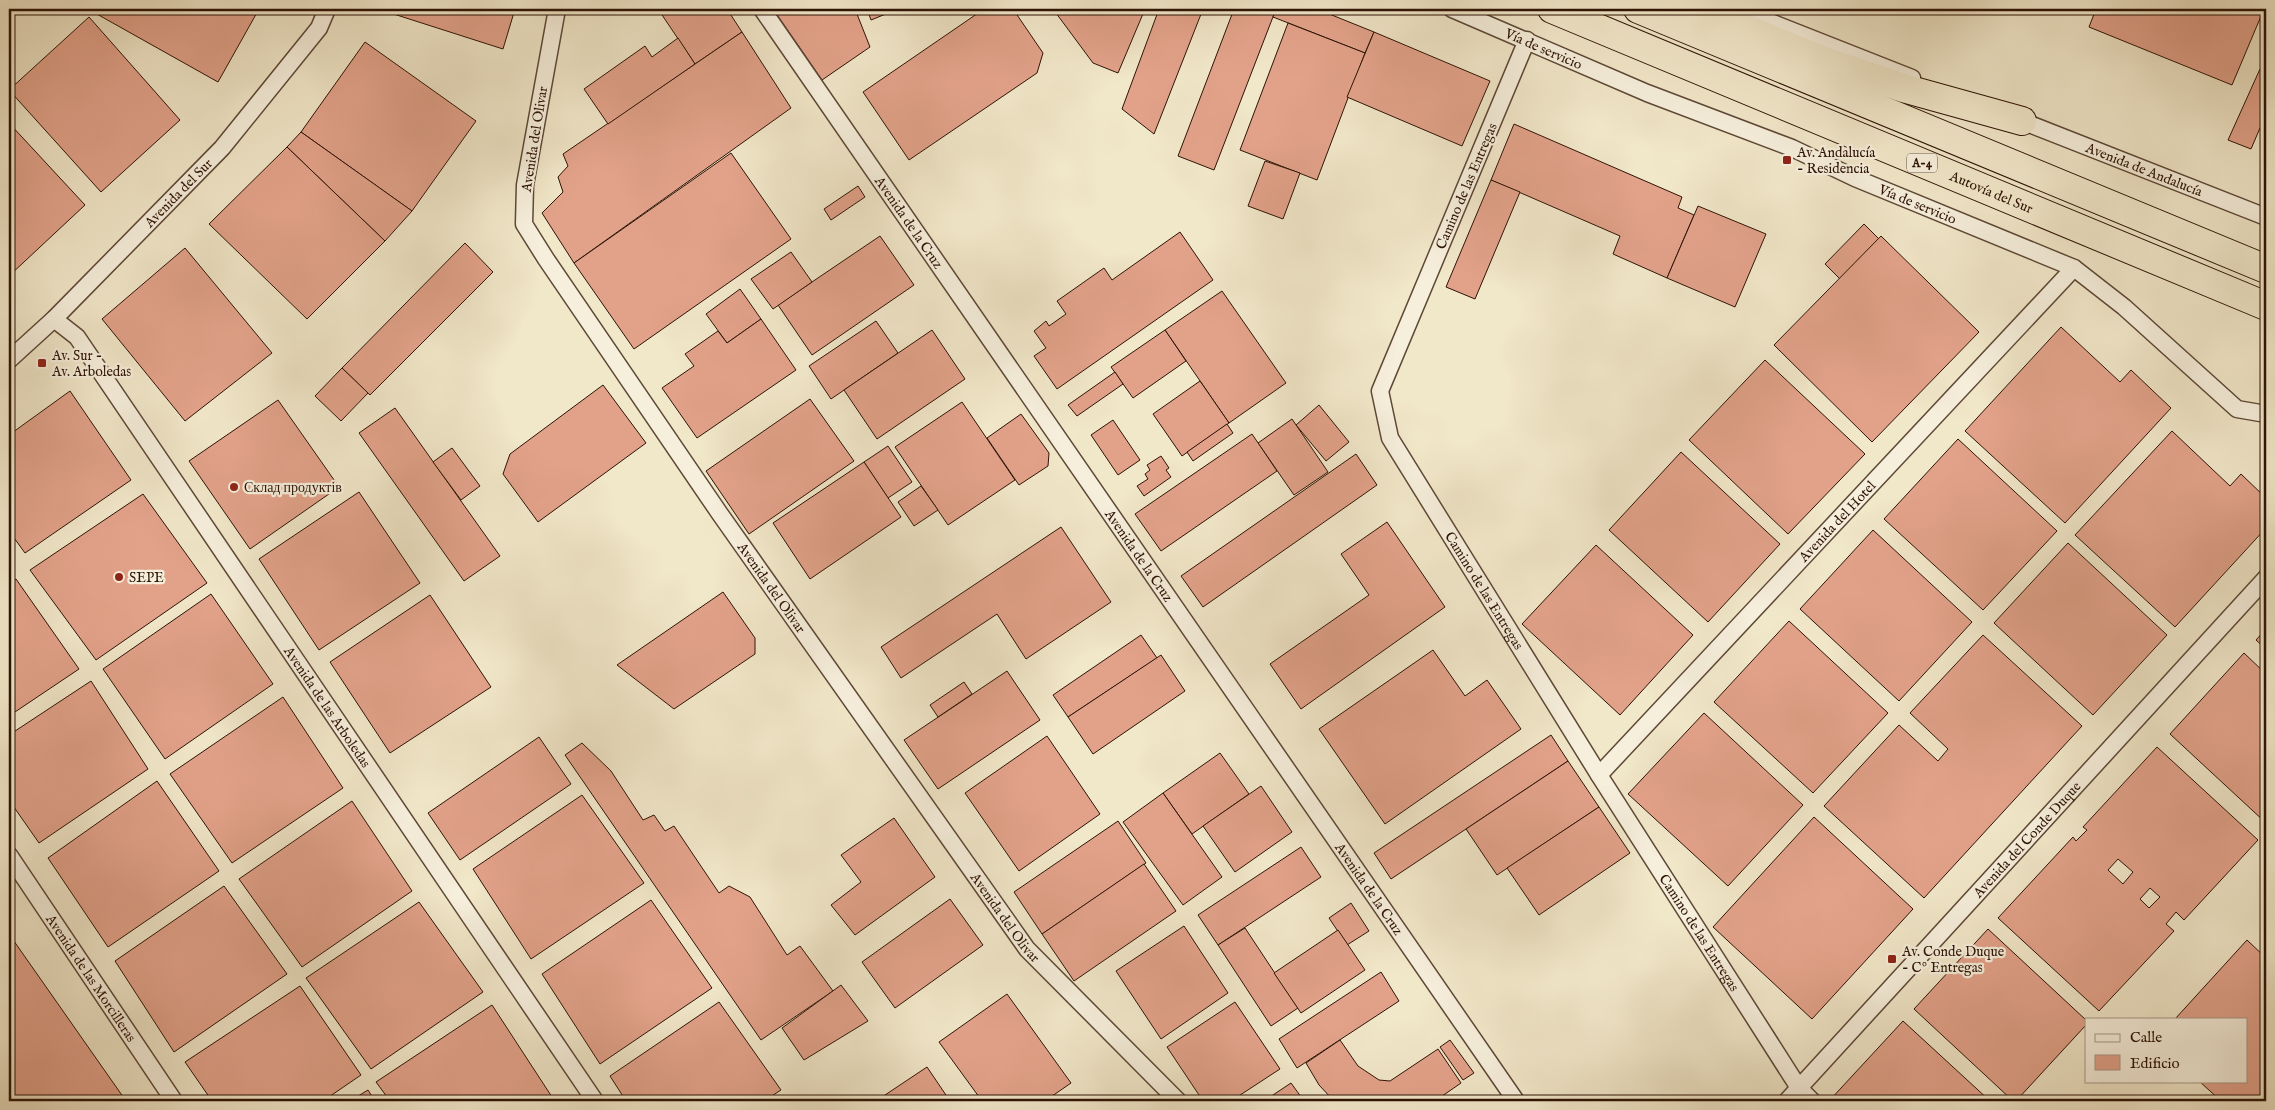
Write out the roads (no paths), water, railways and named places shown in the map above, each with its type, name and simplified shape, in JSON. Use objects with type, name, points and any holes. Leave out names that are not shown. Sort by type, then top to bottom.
[{"type":"highway","name":"Autovía del Sur","points":[[1552,9],[2266,306]]},
{"type":"highway","name":"A-4","points":[[1638,9],[2266,268]]},
{"type":"highway","points":[[1700,9],[1825,61],[1903,88],[2022,121]]},
{"type":"street","name":"Avenida del Sur","points":[[9,360],[54,319],[222,148],[319,28],[327,9]]},
{"type":"street","name":"Avenida del Olivar","points":[[557,9],[525,185],[524,224],[720,514],[1022,942],[1178,1101]]},
{"type":"street","name":"Avenida de la Cruz","points":[[762,9],[1516,1101]]},
{"type":"street","name":"Vía de servicio","points":[[1452,9],[1647,92],[1792,148],[1855,178],[2074,268],[2124,307],[2237,409],[2266,414]]},
{"type":"street","points":[[1737,9],[2022,121]]},
{"type":"street","name":"Camino de las Entregas","points":[[1527,40],[1380,391],[1390,438],[1599,775],[1799,1088],[1812,1101]]},
{"type":"street","name":"Avenida de Andalucía","points":[[2022,121],[2266,217]]},
{"type":"street","name":"Avenida del Hotel","points":[[1599,775],[2074,268]]},
{"type":"street","name":"Avenida de las Arboledas","points":[[54,319],[77,336],[595,1101]]},
{"type":"street","name":"Avenida del Conde Duque","points":[[1787,1101],[2266,578]]},
{"type":"street","name":"Avenida de las Morcilleras","points":[[9,854],[174,1101]]},
{"type":"place","name":"Av. Andalucía - Residencia","points":[[1787,160]]},
{"type":"place","name":"Av. Sur - Av. Arboledas","points":[[42,363]]},
{"type":"place","name":"Склад продуктів","points":[[234,487]]},
{"type":"place","name":"SEPE","points":[[119,577]]},
{"type":"place","name":"Av. Conde Duque - Cº Entregas","points":[[1892,959]]}]
